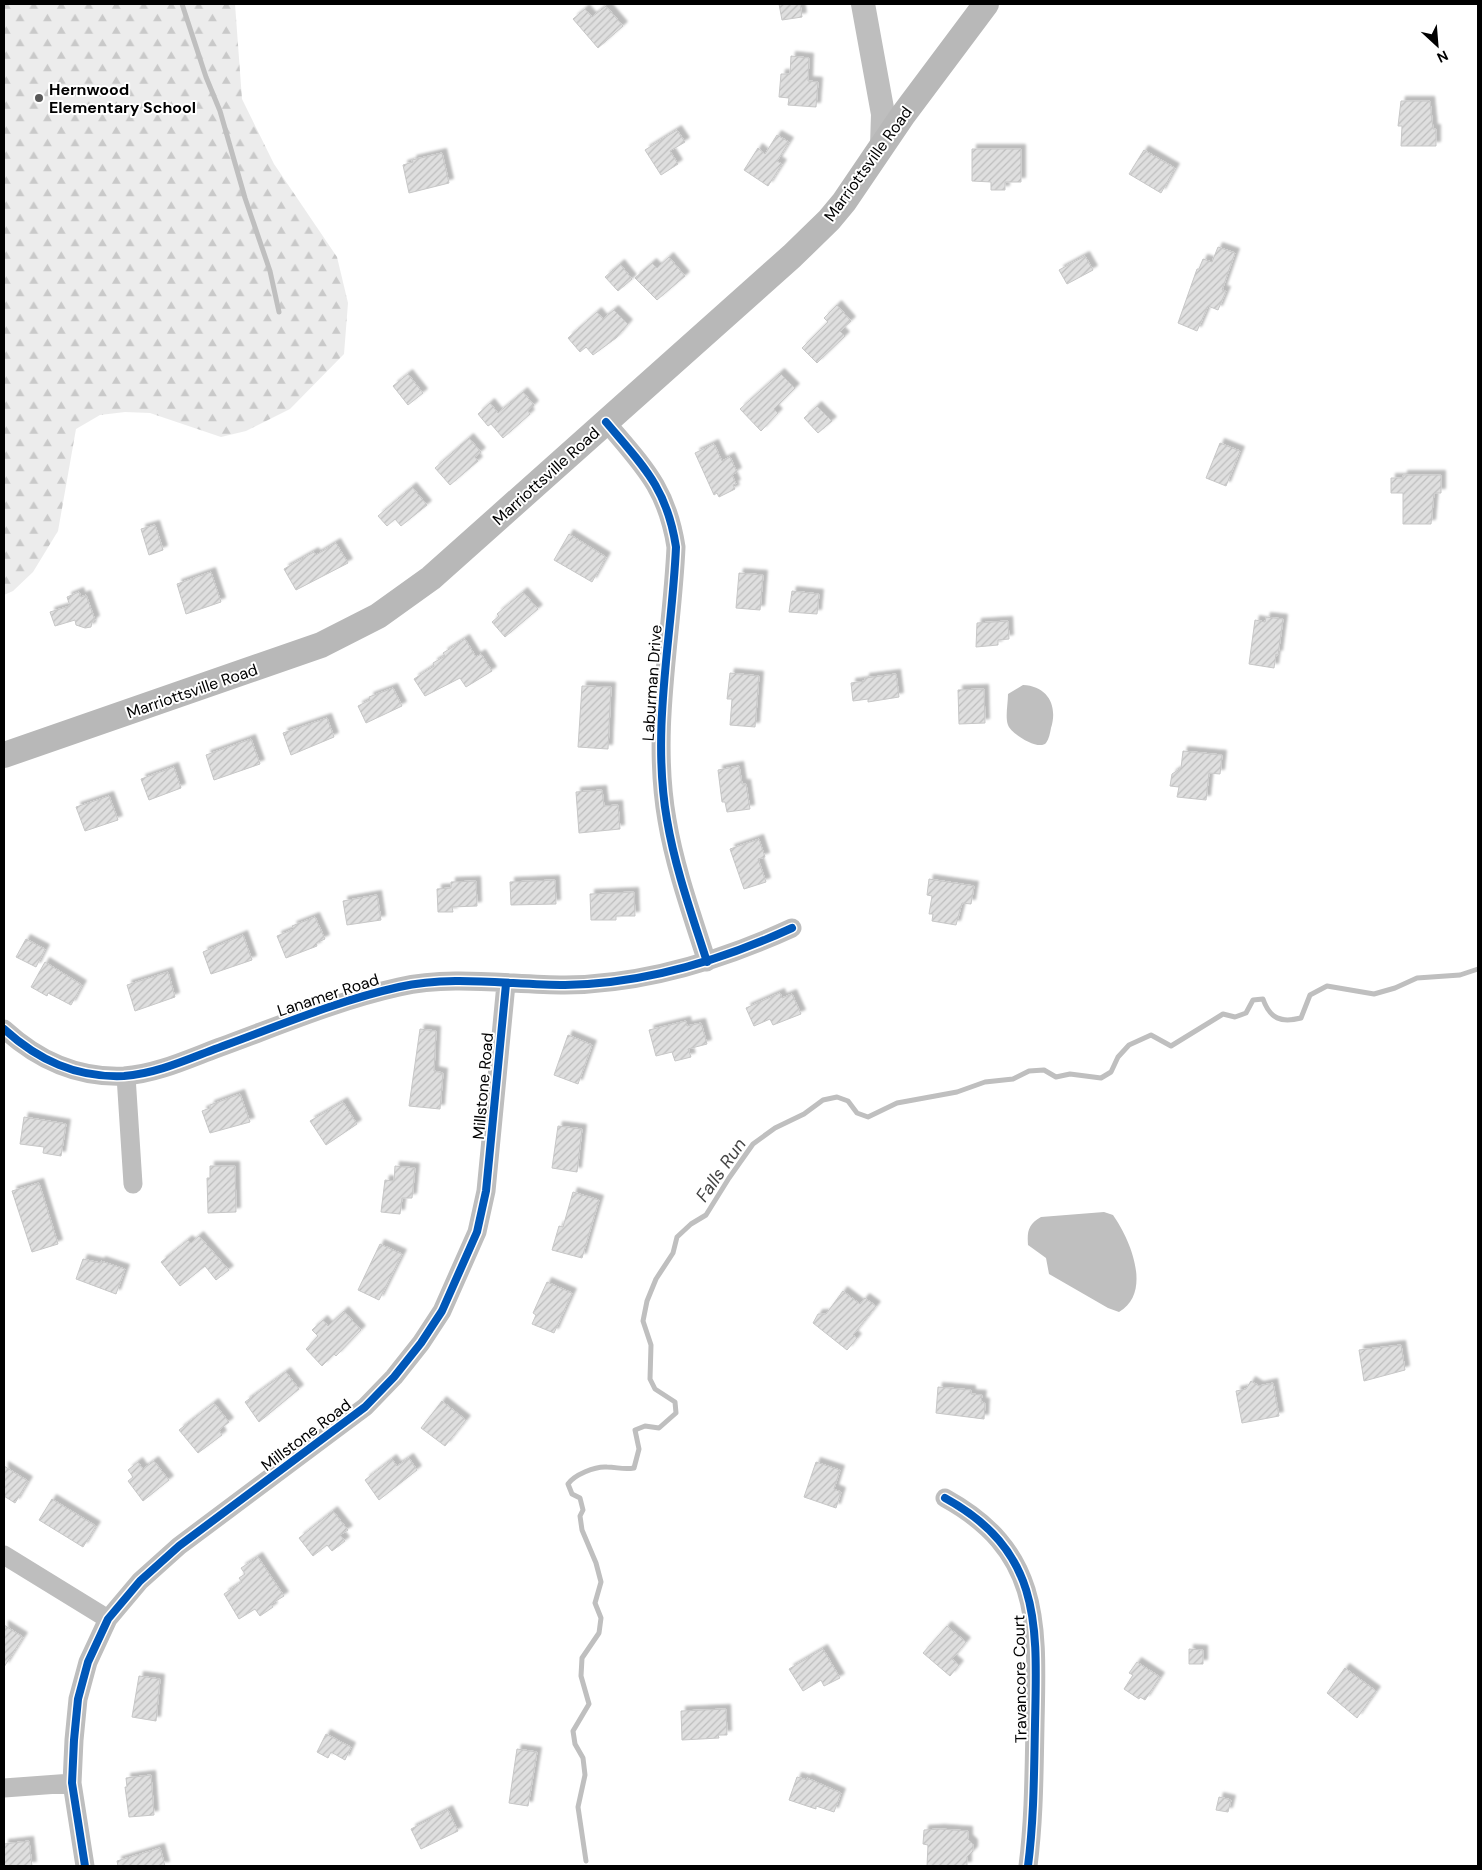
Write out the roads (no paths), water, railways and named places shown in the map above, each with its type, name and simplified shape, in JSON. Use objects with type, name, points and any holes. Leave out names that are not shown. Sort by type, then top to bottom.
[{"type":"main road","name":"Marriottsville Road","points":[[4,755],[293,657],[360,626],[394,605],[431,578],[829,220],[986,4]]},
{"type":"street","points":[[863,4],[883,114],[882,146]]},
{"type":"street","name":"Laburman Drive","points":[[606,422],[647,471],[661,494],[672,520],[676,547],[662,710],[663,781],[666,819],[676,865],[707,962]]},
{"type":"street","name":"Lanamer Road","points":[[4,1030],[24,1047],[50,1063],[98,1076],[126,1076],[161,1069],[357,996],[403,986],[446,982],[566,985],[615,981],[707,962],[752,946],[792,928]]},
{"type":"street","name":"Millstone Road","points":[[85,1866],[72,1783],[78,1699],[88,1662],[108,1619],[140,1581],[179,1546],[365,1407],[394,1377],[421,1343],[442,1311],[477,1232],[486,1192],[506,984]]},
{"type":"street","points":[[126,1076],[133,1184]]},
{"type":"street","name":"Travancore Court","points":[[944,1498],[966,1510],[984,1524],[1001,1543],[1017,1566],[1032,1608],[1035,1633],[1036,1682],[1034,1804],[1028,1866]]},
{"type":"street","points":[[4,1555],[108,1619]]},
{"type":"street","points":[[4,1788],[72,1783]]},
{"type":"waterway","points":[[182,4],[206,77],[220,111],[245,198],[270,271],[279,312]]},
{"type":"waterway","name":"Falls Run","points":[[586,1861],[578,1807],[585,1775],[583,1758],[575,1744],[573,1731],[589,1704],[581,1676],[582,1658],[599,1633],[601,1618],[595,1603],[601,1582],[596,1563],[582,1530],[580,1516],[583,1510],[580,1498],[572,1494],[568,1484],[580,1474],[597,1468],[634,1468],[639,1449],[635,1430],[645,1426],[659,1428],[676,1413],[675,1402],[655,1389],[650,1379],[651,1345],[643,1321],[647,1301],[656,1279],[673,1253],[677,1237],[691,1224],[706,1215],[753,1144],[775,1128],[804,1114],[823,1100],[837,1097],[848,1101],[857,1113],[868,1117],[897,1103],[957,1092],[985,1082],[1013,1079],[1029,1071],[1044,1070],[1056,1077],[1070,1074],[1101,1078],[1111,1072],[1118,1057],[1129,1045],[1151,1035],[1171,1046],[1223,1014],[1235,1017],[1246,1013],[1253,1000],[1263,999],[1273,1015],[1277,1018],[1288,1020],[1301,1018],[1310,995],[1327,986],[1374,994],[1395,988],[1417,978],[1460,975],[1478,969]]},
{"type":"place","name":"Hernwood Elementary School","points":[[39,98]]}]
